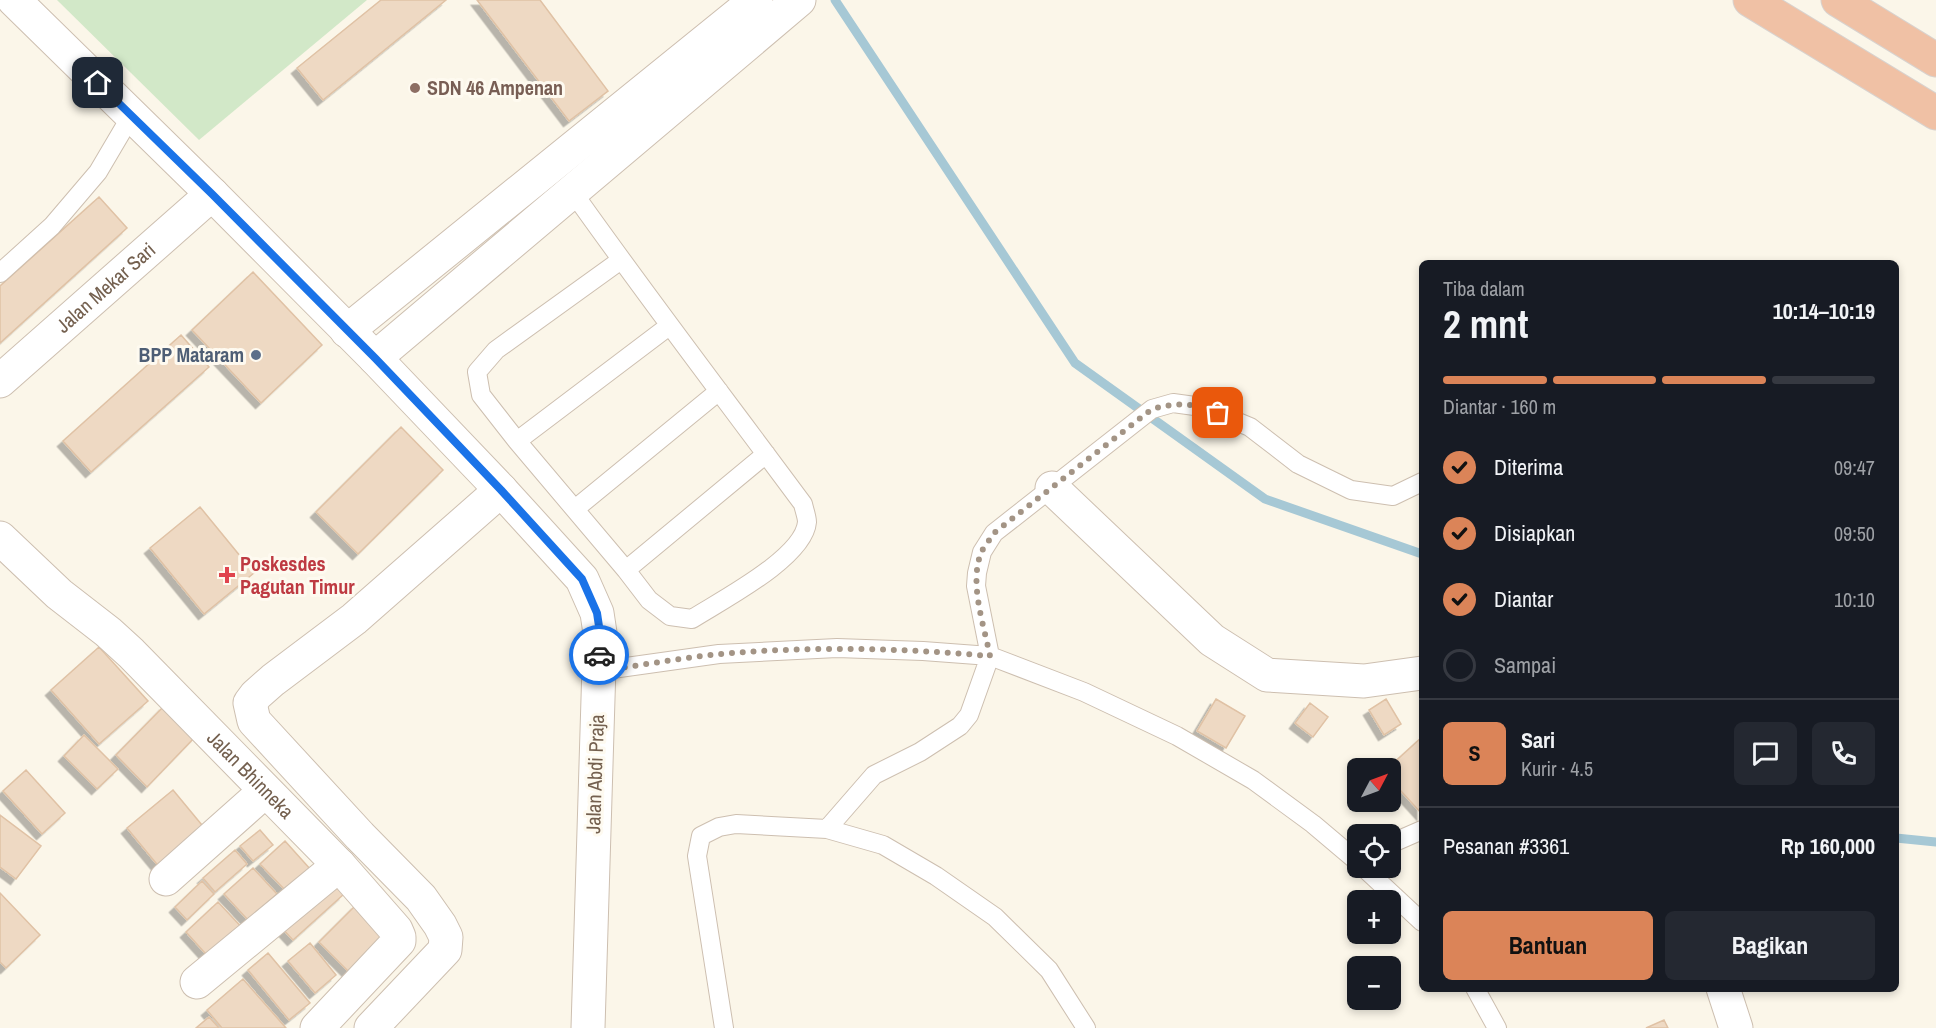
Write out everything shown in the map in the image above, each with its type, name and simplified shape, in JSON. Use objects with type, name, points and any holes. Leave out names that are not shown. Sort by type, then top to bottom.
[{"type":"highway","points":[[1750,0],[1936,113]]},
{"type":"highway","points":[[1838,0],[1936,60]]},
{"type":"street","name":"Jalan Abdi Praja","points":[[14,0],[375,358],[582,579],[597,613],[600,633],[588,1028]]},
{"type":"street","points":[[347,331],[756,0]]},
{"type":"street","points":[[375,358],[798,1]]},
{"type":"street","name":"Jalan Mekar Sari","points":[[0,381],[212,194]]},
{"type":"street","points":[[1058,483],[1159,592],[1212,640],[1267,675],[1364,681],[1419,674]]},
{"type":"street","points":[[371,1028],[445,950],[446,937],[430,910],[409,885],[360,836],[254,721],[250,703],[273,680],[354,619],[501,490]]},
{"type":"street","name":"Jalan Bhinneka","points":[[0,538],[59,594],[131,653],[339,865],[396,930],[399,941],[317,1028]]},
{"type":"street","points":[[166,879],[265,791]]},
{"type":"street","points":[[197,982],[339,865]]},
{"type":"street","points":[[1724,992],[1736,1028]]},
{"type":"lane","points":[[0,273],[51,226],[98,172],[131,116]]},
{"type":"lane","points":[[572,191],[669,326],[803,504],[807,523],[798,543],[774,568],[692,619],[670,616],[649,600],[481,395],[477,372],[496,350],[621,260]]},
{"type":"lane","points":[[517,441],[669,326]]},
{"type":"lane","points":[[575,509],[719,391]]},
{"type":"lane","points":[[827,829],[874,775],[920,752],[960,726],[969,715],[990,656],[976,586],[982,552],[994,533],[1152,409],[1173,403],[1202,407],[1212,411],[1250,427],[1298,464],[1351,490],[1393,495],[1419,483]]},
{"type":"lane","points":[[626,570],[766,454]]},
{"type":"lane","points":[[598,671],[719,654],[837,648],[990,656],[1084,692],[1177,736],[1253,780],[1347,852]]},
{"type":"lane","points":[[724,1028],[696,856],[701,836],[719,827],[736,824],[827,829],[883,845],[936,876],[995,917],[1048,970],[1086,1028]]},
{"type":"lane","points":[[1401,839],[1419,831]]},
{"type":"lane","points":[[1376,878],[1419,919]]},
{"type":"lane","points":[[1477,992],[1497,1028]]},
{"type":"green space","points":[[57,0],[367,0],[199,140]]},
{"type":"building","points":[[381,0],[446,0],[323,100],[297,68]]},
{"type":"building","points":[[477,0],[540,0],[608,91],[569,121]]},
{"type":"building","points":[[99,197],[127,228],[0,343],[0,286]]},
{"type":"building","points":[[253,272],[322,345],[261,403],[192,330]]},
{"type":"building","points":[[181,335],[209,367],[91,472],[63,441]]},
{"type":"building","points":[[401,427],[443,470],[358,554],[316,512]]},
{"type":"building","points":[[200,507],[254,573],[204,614],[150,548]]},
{"type":"building","points":[[99,647],[148,701],[99,744],[51,690]]},
{"type":"building","points":[[1216,699],[1245,716],[1226,748],[1197,731]]},
{"type":"building","points":[[1386,699],[1401,724],[1384,735],[1369,710]]},
{"type":"building","points":[[1310,703],[1328,717],[1313,737],[1295,723]]},
{"type":"building","points":[[165,705],[196,736],[147,787],[116,755]]},
{"type":"building","points":[[84,735],[118,769],[97,789],[64,756]]},
{"type":"building","points":[[1419,740],[1419,811],[1401,791],[1401,758],[1399,758]]},
{"type":"building","points":[[26,770],[65,813],[42,834],[3,791]]},
{"type":"building","points":[[173,790],[211,836],[165,874],[127,828]]},
{"type":"building","points":[[0,815],[41,846],[16,879],[0,867]]},
{"type":"building","points":[[260,830],[273,845],[253,861],[240,846]]},
{"type":"building","points":[[285,841],[311,870],[287,892],[260,864]]},
{"type":"building","points":[[235,850],[247,864],[215,892],[203,878]]},
{"type":"building","points":[[253,868],[277,894],[248,920],[224,894]]},
{"type":"building","points":[[331,880],[344,894],[293,940],[280,926]]},
{"type":"building","points":[[202,881],[214,894],[187,920],[175,907]]},
{"type":"building","points":[[0,893],[40,935],[6,968],[0,962]]},
{"type":"building","points":[[218,902],[246,932],[214,963],[186,932]]},
{"type":"building","points":[[357,904],[391,938],[353,976],[319,942]]},
{"type":"building","points":[[310,943],[336,975],[315,993],[288,961]]},
{"type":"building","points":[[268,953],[310,1003],[289,1020],[248,970]]},
{"type":"building","points":[[243,979],[286,1028],[222,1028],[207,1010]]},
{"type":"building","points":[[209,1017],[219,1028],[196,1028]]},
{"type":"building","points":[[1664,1020],[1668,1028],[1646,1028]]},
{"type":"waterway","points":[[835,0],[1075,363],[1265,499],[1419,553]]},
{"type":"waterway","points":[[1899,838],[1936,842]]},
{"type":"way so far","points":[[599,655],[598,671],[719,654],[837,648],[990,656],[976,586],[982,552],[994,533],[1152,409],[1173,403],[1202,407],[1218,413]]},
{"type":"place","name":"SDN 46 Ampenan","points":[[415,88]]},
{"type":"place","name":"BPP Mataram","points":[[256,355]]},
{"type":"place","name":"Poskesdes Pagutan Timur","points":[[227,575]]},
{"type":"route","points":[[98,83],[375,358],[582,579],[597,613],[600,633],[599,655]]}]
